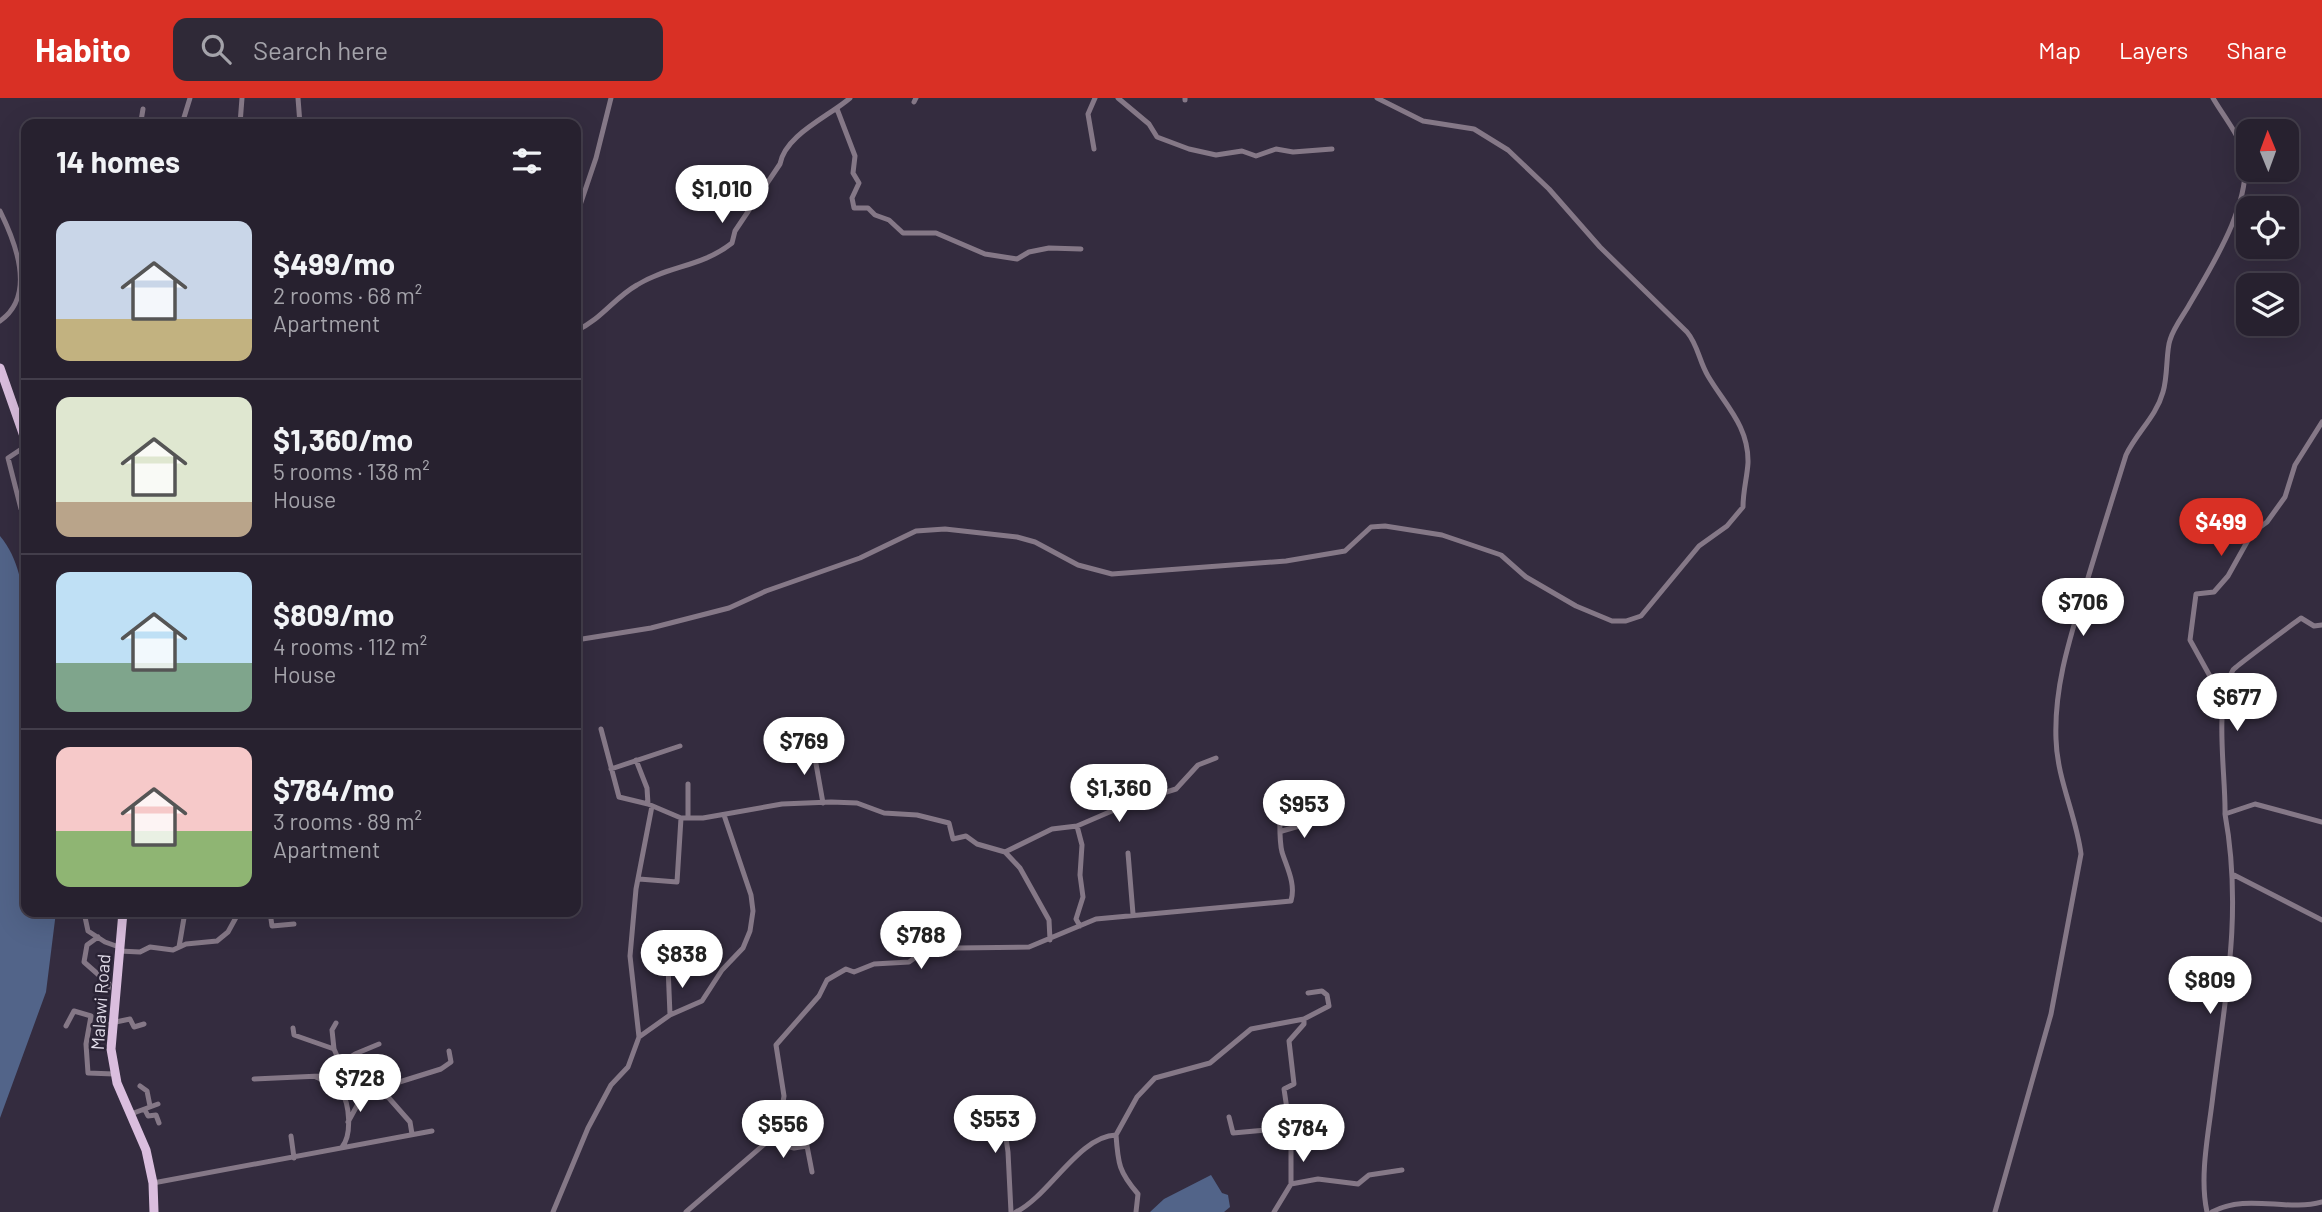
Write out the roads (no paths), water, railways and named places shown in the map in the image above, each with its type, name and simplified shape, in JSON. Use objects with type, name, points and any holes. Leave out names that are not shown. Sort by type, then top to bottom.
[{"type":"main road","points":[[0,368],[21,429]]},
{"type":"main road","name":"Malawi Road","points":[[122,917],[111,1023],[114,1074],[146,1150],[153,1183],[154,1212]]},
{"type":"street","points":[[184,119],[190,98]]},
{"type":"street","points":[[240,119],[242,98]]},
{"type":"street","points":[[298,98],[299,119]]},
{"type":"street","points":[[581,202],[596,158],[611,98]]},
{"type":"street","points":[[581,329],[595,322],[637,285],[709,259],[732,243],[735,230],[780,164],[789,143],[850,98]]},
{"type":"street","points":[[1094,149],[1088,114],[1095,98]]},
{"type":"street","points":[[1118,98],[1149,124],[1157,136],[1182,148],[1216,155],[1242,151],[1256,156],[1276,149],[1293,152],[1332,149]]},
{"type":"street","points":[[581,639],[651,628],[729,608],[766,591],[860,558],[916,531],[945,529],[1017,537],[1035,542],[1078,565],[1112,573],[1286,561],[1345,551],[1371,527],[1385,526],[1442,535],[1501,555],[1537,583],[1576,606],[1612,621],[1626,621],[1641,616],[1699,545],[1727,526],[1743,507],[1748,464],[1744,430],[1707,374],[1696,343],[1687,331],[1600,247],[1549,189],[1508,150],[1474,129],[1423,121],[1377,98]]},
{"type":"street","points":[[1995,1212],[2051,1014],[2081,854],[2078,830],[2060,778],[2056,742],[2055,702],[2065,654],[2126,455],[2136,433],[2155,414],[2169,366],[2169,341],[2226,241],[2245,170],[2244,152],[2213,98]]},
{"type":"street","points":[[141,119],[143,109]]},
{"type":"street","points":[[837,109],[855,156],[853,173],[859,183],[852,198],[854,208],[868,208],[876,215],[889,219],[903,233],[936,233],[992,256],[1017,259],[1029,252],[1049,248],[1081,249]]},
{"type":"street","points":[[0,211],[14,236],[20,280],[15,307],[0,321]]},
{"type":"street","points":[[2222,698],[2190,640],[2196,594],[2214,592],[2228,576],[2252,533],[2267,522],[2285,497],[2295,465],[2322,422]]},
{"type":"street","points":[[21,448],[8,458],[21,509]]},
{"type":"street","points":[[2322,625],[2314,625],[2301,618],[2279,633],[2270,644],[2235,667],[2222,698],[2225,814],[2234,875],[2229,984],[2218,1042],[2208,1152],[2209,1212],[2225,1205],[2244,1203],[2282,1208],[2313,1206],[2322,1202]]},
{"type":"street","points":[[601,729],[618,797],[684,818],[724,815],[782,804],[857,803],[884,813],[949,823],[953,839],[969,837],[977,844],[1005,852],[1020,868],[1037,894],[1040,906],[1049,920],[1050,940]]},
{"type":"street","points":[[808,739],[813,747],[823,803]]},
{"type":"street","points":[[611,769],[680,746]]},
{"type":"street","points":[[1005,852],[1052,829],[1077,826],[1128,804],[1176,789],[1198,765],[1216,758]]},
{"type":"street","points":[[554,1212],[589,1128],[611,1085],[628,1067],[639,1037],[630,965],[650,805],[647,788],[636,760]]},
{"type":"street","points":[[639,879],[677,882],[688,784]]},
{"type":"street","points":[[686,1212],[768,1141],[781,1115],[784,1096],[776,1045],[819,996],[831,976],[846,970],[859,971],[874,964],[909,962],[923,952],[957,948],[1029,947],[1096,919],[1291,901],[1290,870],[1282,850],[1280,802],[1283,790]]},
{"type":"street","points":[[2225,814],[2255,804],[2322,822]]},
{"type":"street","points":[[639,1037],[670,1016],[702,1001],[722,970],[744,948],[753,911],[751,895],[724,815]]},
{"type":"street","points":[[1282,831],[1334,816]]},
{"type":"street","points":[[1077,826],[1082,845],[1080,875],[1083,897],[1082,907],[1077,913],[1080,926]]},
{"type":"street","points":[[1128,853],[1133,914]]},
{"type":"street","points":[[2234,875],[2322,920]]},
{"type":"street","points":[[85,917],[88,931],[119,949],[140,952],[150,947],[173,950],[223,938],[236,917]]},
{"type":"street","points":[[179,947],[184,917]]},
{"type":"street","points":[[271,917],[272,926],[294,924]]},
{"type":"street","points":[[98,937],[88,945],[84,962],[109,984],[108,989],[99,990]]},
{"type":"street","points":[[668,967],[670,1016]]},
{"type":"street","points":[[1136,1212],[1138,1194],[1124,1179],[1119,1167],[1116,1135],[1137,1097],[1155,1078],[1210,1063],[1251,1029],[1304,1019],[1326,1008],[1330,1002],[1322,991],[1307,993]]},
{"type":"street","points":[[66,1026],[74,1011],[90,1016],[86,1044],[88,1073],[114,1074]]},
{"type":"street","points":[[111,1023],[130,1019],[134,1027],[144,1024]]},
{"type":"street","points":[[1274,1212],[1291,1184],[1291,1136],[1284,1089],[1294,1084],[1289,1041],[1304,1024],[1304,1019]]},
{"type":"street","points":[[336,1023],[332,1030],[334,1049],[349,1088],[388,1097],[410,1122],[412,1134]]},
{"type":"street","points":[[293,1028],[294,1034],[334,1049]]},
{"type":"street","points":[[254,1079],[316,1077],[379,1044]]},
{"type":"street","points":[[348,1122],[364,1093],[441,1069],[451,1062],[449,1051]]},
{"type":"street","points":[[316,1077],[340,1089],[347,1105],[348,1138],[342,1147]]},
{"type":"street","points":[[140,1086],[147,1091],[148,1116],[156,1115],[159,1123]]},
{"type":"street","points":[[1000,1098],[1008,1152],[1011,1212]]},
{"type":"street","points":[[131,1114],[137,1109],[158,1104]]},
{"type":"street","points":[[1228,1116],[1233,1133],[1264,1130],[1270,1138],[1289,1144]]},
{"type":"street","points":[[153,1183],[432,1132]]},
{"type":"street","points":[[1016,1212],[1047,1190],[1071,1160],[1106,1136],[1116,1135]]},
{"type":"street","points":[[291,1136],[294,1158]]},
{"type":"street","points":[[768,1141],[794,1148],[807,1146],[812,1172]]},
{"type":"street","points":[[1291,1184],[1318,1179],[1358,1184],[1368,1175],[1402,1170]]},
{"type":"water","points":[[0,536],[12,554],[21,583],[21,917],[55,917],[46,992],[0,1118]]},
{"type":"water","points":[[1211,1175],[1222,1193],[1228,1195],[1230,1207],[1224,1212],[1150,1212],[1164,1199]]}]
